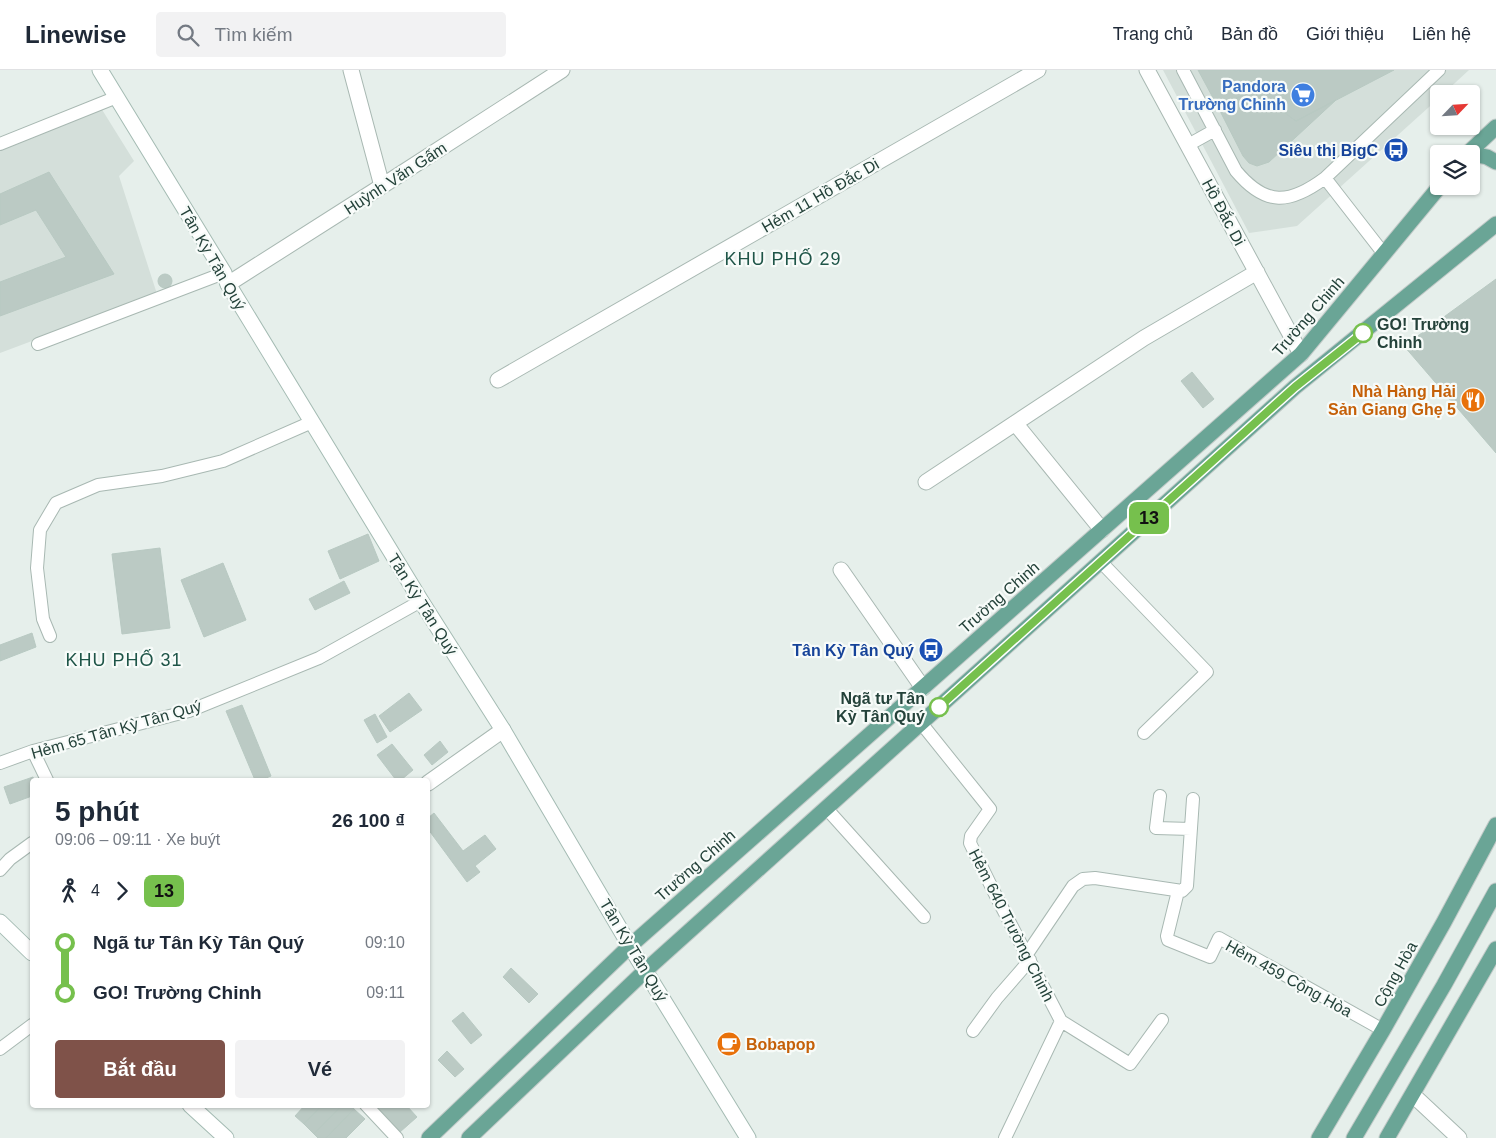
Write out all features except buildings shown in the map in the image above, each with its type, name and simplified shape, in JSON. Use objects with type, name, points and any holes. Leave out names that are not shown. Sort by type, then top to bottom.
[{"type":"main road","points":[[1477,145],[1496,127]]},
{"type":"main road","points":[[1480,156],[1496,162]]},
{"type":"main road","name":"Trường Chinh","points":[[429,1138],[630,946],[1301,354],[1433,195]]},
{"type":"main road","points":[[469,1138],[646,970],[1295,387],[1496,224]]},
{"type":"main road","name":"Cộng Hòa","points":[[1319,1138],[1383,1030],[1496,825]]},
{"type":"main road","points":[[1354,1138],[1444,985],[1496,891]]},
{"type":"main road","points":[[1387,1138],[1496,949]]},
{"type":"street","name":"Tân Kỳ Tân Quý","points":[[100,70],[421,601],[503,730],[630,946],[748,1138]]},
{"type":"street","points":[[351,70],[382,186]]},
{"type":"street","name":"Huỳnh Văn Gấm","points":[[226,279],[382,186],[562,70]]},
{"type":"street","name":"Hẻm 11 Hồ Đắc Di","points":[[498,380],[1038,70]]},
{"type":"street","name":"Hồ Đắc Di","points":[[1147,70],[1301,354]]},
{"type":"street","points":[[926,482],[1144,338],[1257,272]]},
{"type":"street","points":[[1015,423],[1102,530]]},
{"type":"street","points":[[841,570],[923,688]]},
{"type":"street","points":[[430,782],[503,730]]},
{"type":"street","points":[[0,922],[30,951]]},
{"type":"street","points":[[1413,1095],[1459,1138]]},
{"type":"street","points":[[197,1108],[226,1138]]},
{"type":"lane","points":[[1183,70],[1236,171],[1248,185],[1262,194],[1279,198],[1298,195],[1312,188],[1325,178],[1439,70]]},
{"type":"lane","points":[[0,144],[117,97]]},
{"type":"lane","points":[[1188,146],[1215,130]]},
{"type":"lane","points":[[1325,178],[1384,254]]},
{"type":"lane","points":[[38,344],[226,279]]},
{"type":"lane","points":[[50,636],[43,619],[37,568],[40,530],[56,503],[98,485],[162,476],[223,461],[312,422]]},
{"type":"lane","points":[[1101,562],[1207,672],[1144,733]]},
{"type":"lane","name":"Hẻm 65 Tân Kỳ Tân Quý","points":[[0,763],[33,751],[189,711],[319,658],[421,601]]},
{"type":"lane","name":"Hẻm 640 Trường Chinh","points":[[921,723],[990,809],[971,836],[970,843],[1062,1021],[1130,1064],[1162,1020]]},
{"type":"lane","points":[[33,751],[46,778]]},
{"type":"lane","points":[[1160,796],[1156,828],[1191,829]]},
{"type":"lane","name":"Hẻm 459 Cộng Hòa","points":[[1193,798],[1187,886],[1180,891],[1167,936],[1168,940],[1210,956],[1219,938],[1383,1030]]},
{"type":"lane","points":[[826,808],[924,917]]},
{"type":"lane","points":[[0,870],[30,845]]},
{"type":"lane","points":[[973,1032],[1028,957],[1073,886],[1083,879],[1096,878],[1180,891]]},
{"type":"lane","points":[[1005,1138],[1062,1021]]},
{"type":"lane","points":[[0,1049],[30,1027]]},
{"type":"lane","points":[[369,1108],[397,1138]]},
{"type":"shaded area","points":[[1163,70],[1469,70],[1453,85],[1430,85],[1430,106],[1297,226],[1249,233]]},
{"type":"shaded area","points":[[101,108],[134,161],[119,176],[157,294],[0,353],[0,149]]},
{"type":"bus line","name":"13","points":[[939,707],[1295,387],[1363,333]]},
{"type":"place","name":"Pandora Trường Chinh","points":[[1303,95]]},
{"type":"place","name":"Siêu thị BigC","points":[[1396,150]]},
{"type":"place","name":"GO! Trường Chinh","points":[[1363,333]]},
{"type":"place","name":"Nhà Hàng Hải Sản Giang Ghẹ 5","points":[[1473,400]]},
{"type":"place","name":"Tân Kỳ Tân Quý","points":[[931,650]]},
{"type":"place","name":"Ngã tư Tân Kỳ Tân Quý","points":[[939,707]]},
{"type":"place","name":"Bobapop","points":[[729,1044]]},
{"type":"district","name":"KHU PHỐ 29","points":[[783,259]]},
{"type":"district","name":"KHU PHỐ 31","points":[[124,660]]}]
